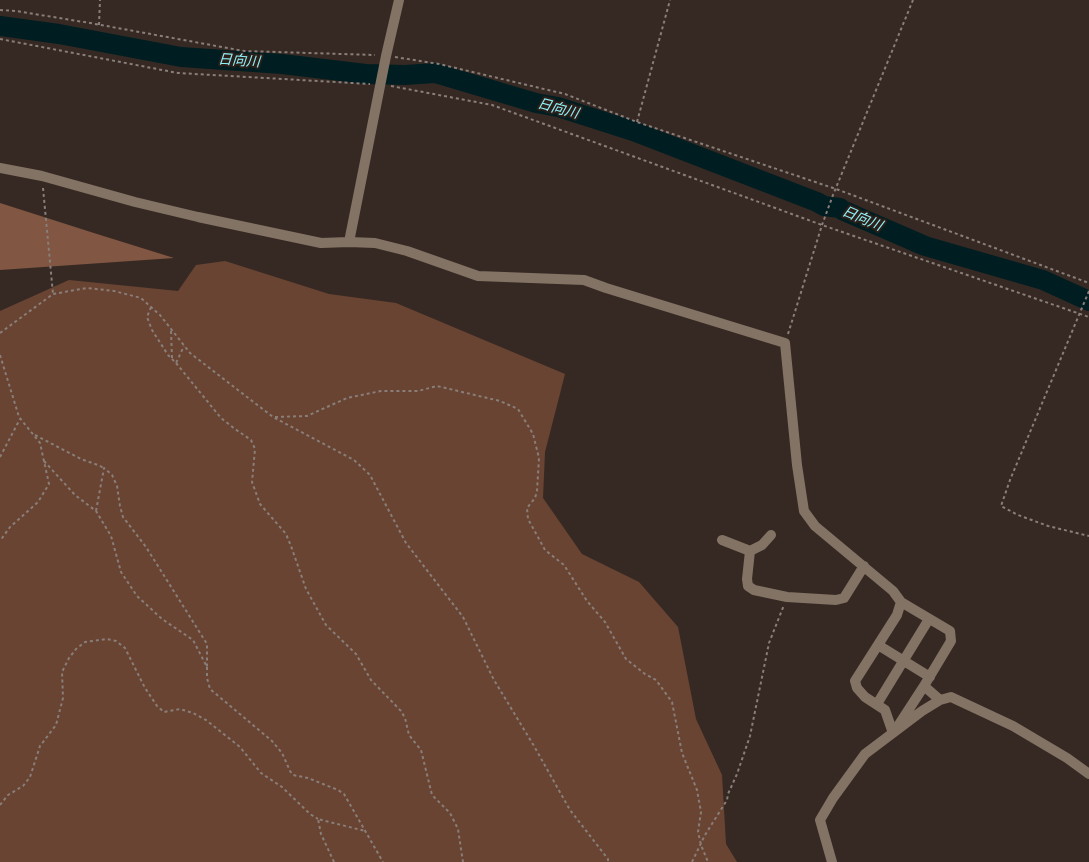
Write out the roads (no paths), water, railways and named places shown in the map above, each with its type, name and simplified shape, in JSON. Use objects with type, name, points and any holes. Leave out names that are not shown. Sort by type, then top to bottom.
[{"type":"street","points":[[349,242],[380,84],[399,0]]},
{"type":"street","points":[[0,168],[42,176],[135,202],[198,217],[321,243],[375,243],[401,250],[478,276],[584,280],[785,343],[797,465],[804,511],[815,526],[894,591],[901,602],[950,631],[951,641],[894,733]]},
{"type":"street","points":[[722,540],[750,551],[762,545],[771,535]]},
{"type":"street","points":[[750,551],[747,579],[748,586],[754,590],[787,597],[836,600],[844,598],[864,566]]},
{"type":"street","points":[[894,733],[885,710],[865,697],[857,688],[855,681],[897,615],[901,602]]},
{"type":"street","points":[[877,704],[929,619]]},
{"type":"street","points":[[878,645],[930,677]]},
{"type":"street","points":[[924,686],[940,700]]},
{"type":"street","points":[[832,862],[820,820],[833,798],[865,754],[922,711],[940,700],[951,697],[1013,726],[1067,758],[1089,774]]},
{"type":"waterway","name":"日向川","points":[[0,26],[59,34],[181,57],[282,64],[366,74],[405,75],[435,73],[536,103],[558,107],[633,131],[824,206],[840,208],[925,246],[1043,280],[1089,301]]}]
